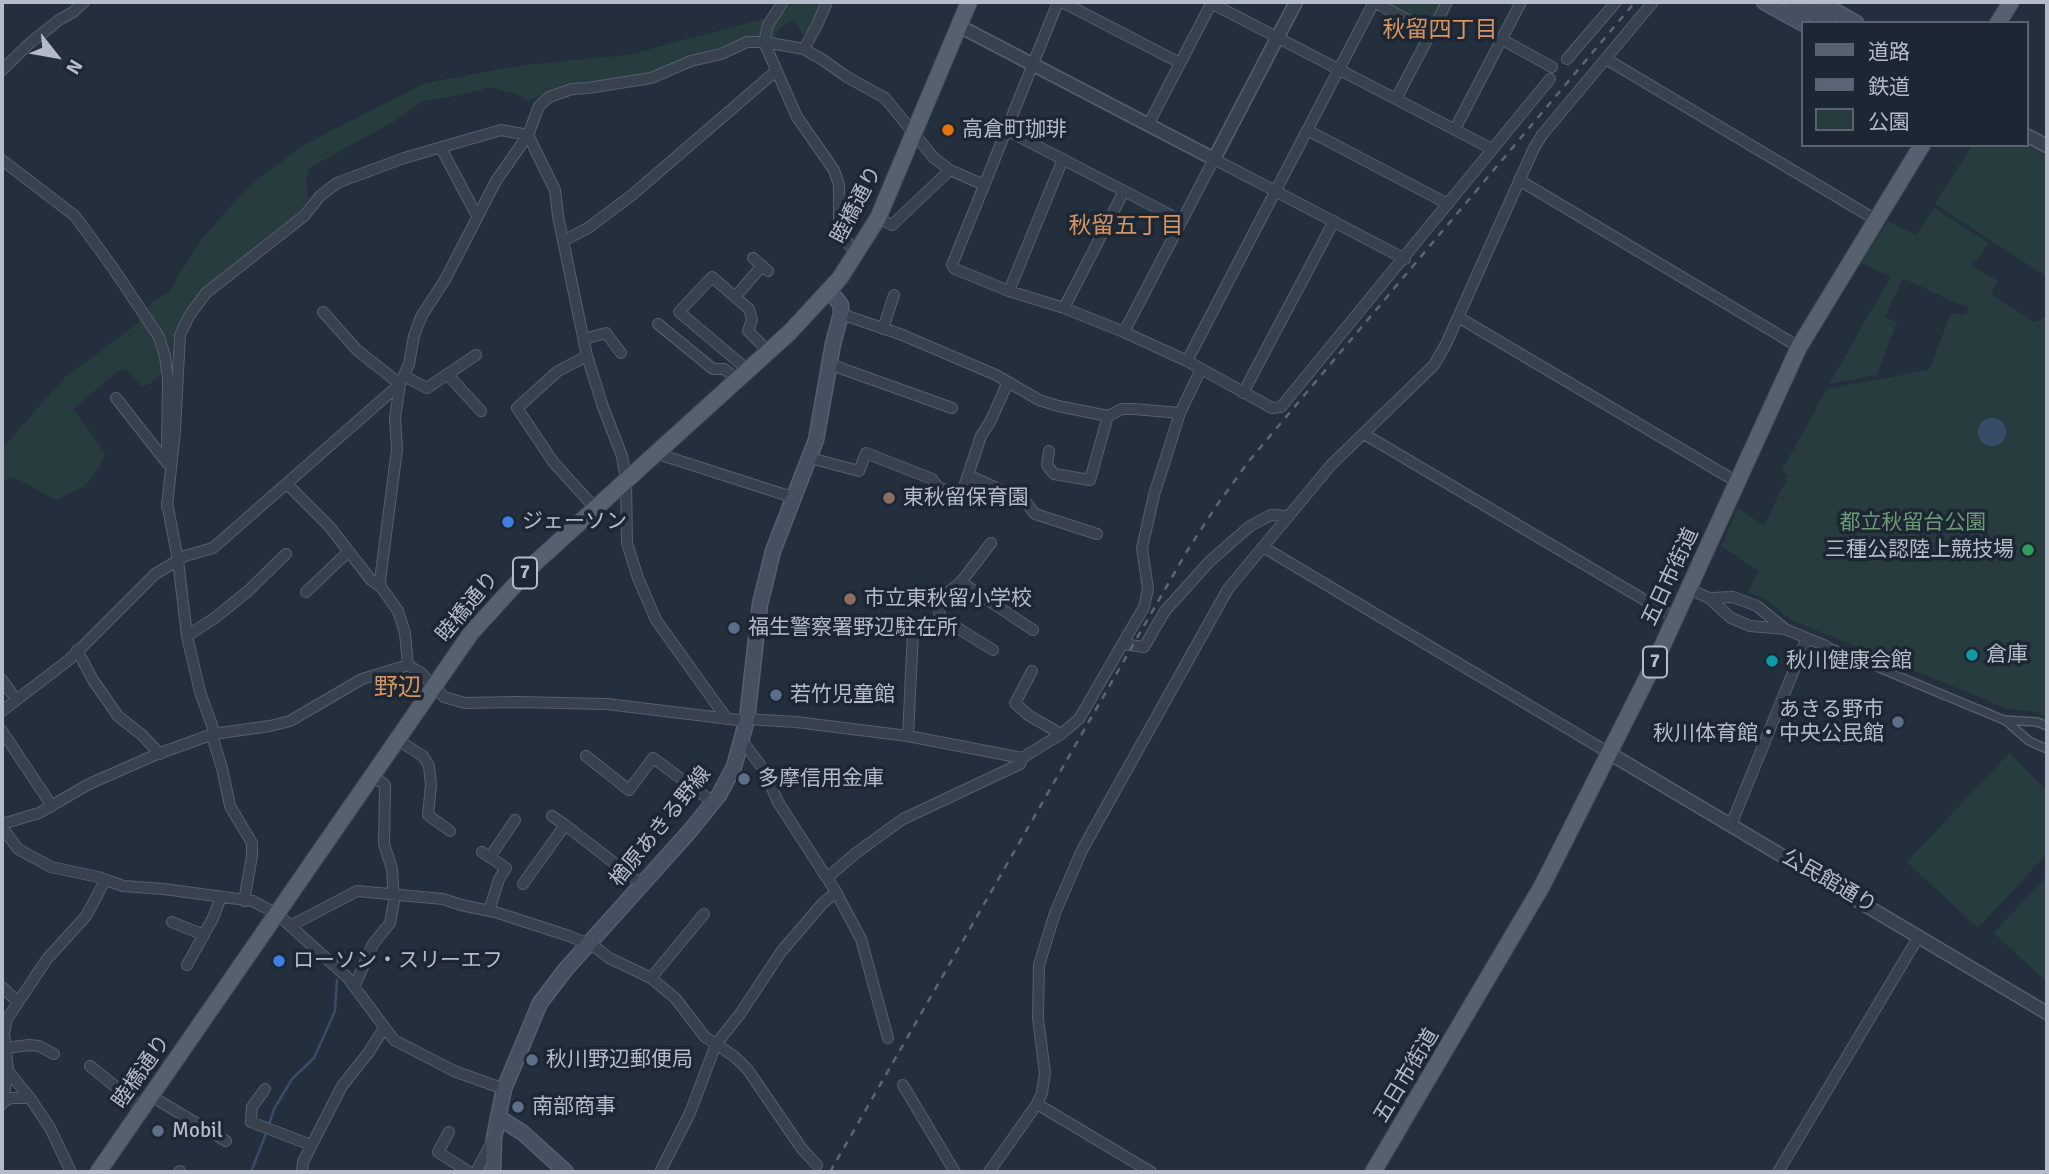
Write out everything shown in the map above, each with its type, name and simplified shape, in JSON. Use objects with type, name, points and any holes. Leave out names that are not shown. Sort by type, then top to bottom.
[{"type":"main road","name":"睦橋通り","points":[[98,1172],[471,633],[510,587],[769,352],[830,291],[859,251],[878,218],[969,2]]},
{"type":"main road","points":[[1764,2],[1800,22]]},
{"type":"main road","points":[[1792,2],[1825,21]]},
{"type":"main road","points":[[1819,2],[1852,21]]},
{"type":"main road","points":[[1999,21],[2011,2]]},
{"type":"main road","name":"五日市街道","points":[[1373,1172],[1542,886],[1689,589],[1799,347],[1921,147]]},
{"type":"main road","points":[[830,291],[841,305],[841,314]]},
{"type":"main road","name":"楢原あきる野線","points":[[493,1172],[494,1138],[504,1089],[540,1003],[550,988],[713,802],[734,767],[743,742],[747,719],[763,592],[774,551],[816,440],[841,314]]},
{"type":"main road","points":[[498,1116],[523,1133],[566,1172]]},
{"type":"street","points":[[2,70],[39,36],[84,2]]},
{"type":"street","points":[[782,2],[768,25],[764,42],[797,117],[834,170],[839,185],[839,226],[849,245],[859,251]]},
{"type":"street","points":[[804,49],[827,2]]},
{"type":"street","points":[[1180,63],[1060,2],[952,265],[1009,291],[1064,308],[1124,332],[1186,361],[1272,408],[1281,407],[1550,79]]},
{"type":"street","points":[[1148,125],[1210,2],[1492,149]]},
{"type":"street","points":[[1124,332],[1296,2]]},
{"type":"street","points":[[1186,361],[1374,2],[1431,32]]},
{"type":"street","points":[[1396,99],[1447,2]]},
{"type":"street","points":[[1455,130],[1521,2]]},
{"type":"street","points":[[1567,59],[1616,2]]},
{"type":"street","points":[[989,1172],[1042,1093],[1045,1073],[1038,1018],[1039,965],[1055,913],[1082,850],[1228,589],[1331,465],[1434,365],[1542,135],[1653,2]]},
{"type":"street","points":[[959,26],[1405,259]]},
{"type":"street","points":[[1501,39],[1552,67]]},
{"type":"street","points":[[381,587],[397,449],[395,418],[402,380],[421,317],[446,278],[496,181],[528,135],[539,106],[549,97],[572,89],[588,89],[651,78],[691,61],[721,54],[747,42],[804,49],[847,78],[885,98],[913,136],[934,158],[950,170],[984,185]]},
{"type":"street","points":[[1606,59],[1876,220]]},
{"type":"street","points":[[563,241],[582,232],[632,195],[776,71]]},
{"type":"street","points":[[167,507],[175,430],[178,343],[183,326],[198,303],[215,285],[304,216],[329,187],[404,158],[501,130],[528,135]]},
{"type":"street","points":[[1006,130],[1182,220]]},
{"type":"street","points":[[1307,130],[1448,204]]},
{"type":"street","points":[[528,135],[555,190],[587,356],[622,456],[626,481],[627,543],[646,602],[727,719]]},
{"type":"street","points":[[2028,136],[2047,146]]},
{"type":"street","points":[[440,148],[478,216]]},
{"type":"street","points":[[1009,291],[1063,159]]},
{"type":"street","points":[[2,160],[56,200],[81,224],[159,337],[168,380],[167,507],[178,560],[187,636],[200,692],[214,734],[230,806],[252,843],[243,901]]},
{"type":"street","points":[[878,218],[892,225],[950,170]]},
{"type":"street","points":[[1519,180],[1799,347]]},
{"type":"street","points":[[1064,308],[1124,191]]},
{"type":"street","points":[[1244,393],[1334,221]]},
{"type":"street","points":[[735,297],[765,269],[753,258]]},
{"type":"street","points":[[743,375],[679,312],[712,277],[749,309],[752,320],[748,331],[769,352]]},
{"type":"street","points":[[883,329],[894,295]]},
{"type":"street","points":[[323,312],[357,350],[402,380],[427,388],[476,355]]},
{"type":"street","points":[[841,314],[1009,382],[1039,400],[1108,416],[1122,410],[1134,409],[1180,413]]},
{"type":"street","points":[[1458,317],[1737,482]]},
{"type":"street","points":[[658,324],[713,369],[724,369],[743,375]]},
{"type":"street","points":[[584,339],[606,333],[621,353]]},
{"type":"street","points":[[587,356],[558,371],[517,408],[554,463],[595,508]]},
{"type":"street","points":[[829,364],[952,408]]},
{"type":"street","points":[[827,878],[903,819],[1020,764],[1022,758],[1061,734],[1079,719],[1144,607],[1147,589],[1142,548],[1154,495],[1180,413],[1201,369]]},
{"type":"street","points":[[447,374],[481,411]]},
{"type":"street","points":[[2,711],[70,659],[155,574],[178,560],[213,548],[402,380]]},
{"type":"street","points":[[810,458],[859,471],[866,453],[932,479],[938,487],[961,496],[981,436],[1009,382]]},
{"type":"street","points":[[116,398],[167,463]]},
{"type":"street","points":[[1049,451],[1047,465],[1054,474],[1090,480],[1108,416]]},
{"type":"street","points":[[1364,433],[1675,618]]},
{"type":"street","points":[[655,453],[795,498]]},
{"type":"street","points":[[968,475],[1025,501],[1035,514],[1097,534]]},
{"type":"street","points":[[287,484],[329,526],[398,611],[405,633],[408,665]]},
{"type":"street","points":[[1124,644],[1144,647],[1165,611],[1209,562],[1250,526],[1271,516],[1289,516]]},
{"type":"street","points":[[908,736],[913,632],[941,620],[937,601],[961,582],[991,543]]},
{"type":"street","points":[[1263,547],[1609,753]]},
{"type":"street","points":[[306,592],[349,551]]},
{"type":"street","points":[[187,636],[248,591],[286,554]]},
{"type":"street","points":[[961,582],[1033,630]]},
{"type":"street","points":[[1689,589],[1709,598],[1731,618],[1750,626],[1785,629]]},
{"type":"street","points":[[1709,598],[1733,597],[1757,606],[1785,629],[2004,720],[2024,737],[2047,749]]},
{"type":"street","points":[[1725,612],[1723,607],[1726,601],[1733,597]]},
{"type":"street","points":[[1750,626],[1760,622],[1762,615],[1757,606]]},
{"type":"street","points":[[940,617],[993,650]]},
{"type":"street","points":[[1731,825],[1807,638]]},
{"type":"street","points":[[77,650],[86,670],[118,716],[160,754]]},
{"type":"street","points":[[504,1089],[436,1063],[394,1040],[355,985],[276,913],[253,901],[123,886],[38,862],[18,849],[2,826],[24,819],[89,784],[160,754],[214,734],[290,721],[362,680],[408,665],[421,673],[444,698],[465,703],[607,704],[727,719],[796,722],[908,736],[1022,758]]},
{"type":"street","points":[[1032,671],[1016,703],[1028,715],[1061,734]]},
{"type":"street","points":[[2,680],[16,699]]},
{"type":"street","points":[[2004,720],[2047,726]]},
{"type":"street","points":[[2024,737],[2027,724],[2032,722]]},
{"type":"street","points":[[2,731],[52,806]]},
{"type":"street","points":[[396,739],[423,756],[429,766],[431,785],[428,815],[450,831]]},
{"type":"street","points":[[743,742],[764,770],[778,802],[836,892],[861,939],[888,1038]]},
{"type":"street","name":"公民館通り","points":[[1609,753],[2047,1013]]},
{"type":"street","points":[[586,756],[629,790],[653,758],[713,802]]},
{"type":"street","points":[[355,985],[373,944],[390,923],[394,894],[392,869],[384,844],[385,785],[371,775]]},
{"type":"street","points":[[552,816],[643,885]]},
{"type":"street","points":[[489,911],[499,879],[506,868],[486,855],[515,820]]},
{"type":"street","points":[[523,884],[565,825]]},
{"type":"street","points":[[2,1103],[6,1064],[5,1026],[17,1001],[60,944],[86,916],[105,881]]},
{"type":"street","points":[[290,926],[357,891],[443,899],[489,911],[588,944],[609,958],[651,978],[675,998],[705,1037],[735,1057],[748,1070],[802,1149],[817,1165]]},
{"type":"street","points":[[660,1172],[690,1113],[716,1044],[740,1014],[781,952],[822,904],[836,892]]},
{"type":"street","points":[[187,965],[221,897]]},
{"type":"street","points":[[651,978],[704,915]]},
{"type":"street","points":[[172,922],[204,935]]},
{"type":"street","points":[[1778,1172],[1919,936]]},
{"type":"street","points":[[2,987],[17,1001]]},
{"type":"street","points":[[302,1172],[303,1162],[342,1086],[384,1028]]},
{"type":"street","points":[[6,1048],[39,1046],[54,1054]]},
{"type":"street","points":[[6,1064],[50,1128],[71,1172]]},
{"type":"street","points":[[90,1066],[146,1102],[226,1141]]},
{"type":"street","points":[[902,1085],[955,1172]]},
{"type":"street","points":[[265,1089],[253,1107],[250,1122],[311,1145]]},
{"type":"street","points":[[2,1103],[11,1098],[30,1098]]},
{"type":"street","points":[[1037,1104],[1151,1172]]},
{"type":"street","points":[[449,1132],[438,1152],[469,1172]]},
{"type":"street","points":[[476,1172],[494,1138]]},
{"type":"green space","points":[[793,2],[826,2],[814,27],[803,35],[793,20],[780,28],[775,37],[733,42],[652,72],[562,87],[527,101],[519,95],[490,87],[462,95],[422,101],[395,121],[309,168],[306,180],[309,199],[297,215],[200,294],[174,331],[170,365],[150,384],[141,386],[125,369],[118,371],[73,409],[105,453],[100,467],[85,486],[56,500],[13,477],[2,482],[2,449],[64,378],[137,324],[151,303],[169,292],[200,241],[250,185],[304,145],[425,83],[524,65],[627,55],[783,14]]},
{"type":"green space","points":[[1383,2],[1443,2],[1432,22],[1425,24]]},
{"type":"green space","points":[[2028,145],[2047,156],[2047,277],[1935,204],[1971,147]]},
{"type":"green space","name":"都立秋留台公園","points":[[1934,208],[1989,243],[1972,266],[1998,281],[1991,294],[2034,322],[2047,315],[2047,718],[2034,712],[2008,709],[1791,620],[1768,601],[1748,592],[1759,571],[1721,546],[1738,508],[1764,526],[1788,476],[1782,470],[1827,389],[1929,370],[1951,313],[1966,315],[1969,306],[1956,303],[1903,278],[1885,317],[1897,322],[1877,375],[1829,384],[1891,276],[1861,263],[1888,221],[1916,235]]},
{"type":"green space","points":[[2009,753],[2047,790],[2047,854],[1978,928],[1907,862]]},
{"type":"green space","points":[[2047,876],[2047,982],[1994,933]]},
{"type":"water","points":[[1992,418],[2002,422],[2006,432],[2002,442],[1992,446],[1982,442],[1978,432],[1982,422]]},
{"type":"waterway","points":[[269,1125],[274,1109],[292,1079],[314,1058],[335,1011],[337,980]]},
{"type":"waterway","points":[[251,1172],[267,1131]]},
{"type":"railway","points":[[830,1172],[1187,551],[1217,505],[1249,461],[1635,2]]},
{"type":"place","name":"高倉町珈琲","points":[[948,130]]},
{"type":"place","name":"東秋留保育園","points":[[889,498]]},
{"type":"place","name":"ジェーソン","points":[[508,522]]},
{"type":"place","name":"三種公認陸上競技場","points":[[2028,550]]},
{"type":"place","name":"市立東秋留小学校","points":[[850,599]]},
{"type":"place","name":"福生警察署野辺駐在所","points":[[734,628]]},
{"type":"place","name":"倉庫","points":[[1972,655]]},
{"type":"place","name":"秋川健康会館","points":[[1772,661]]},
{"type":"place","name":"若竹児童館","points":[[776,695]]},
{"type":"place","name":"あきる野市 秋川体育館・中央公民館","points":[[1898,722]]},
{"type":"place","name":"多摩信用金庫","points":[[744,779]]},
{"type":"place","name":"ローソン・スリーエフ","points":[[279,961]]},
{"type":"place","name":"秋川野辺郵便局","points":[[532,1060]]},
{"type":"place","name":"南部商事","points":[[518,1107]]},
{"type":"place","name":"Mobil","points":[[158,1131]]},
{"type":"district","name":"秋留四丁目","points":[[1440,31]]},
{"type":"district","name":"秋留五丁目","points":[[1126,227]]},
{"type":"district","name":"野辺","points":[[398,689]]}]
